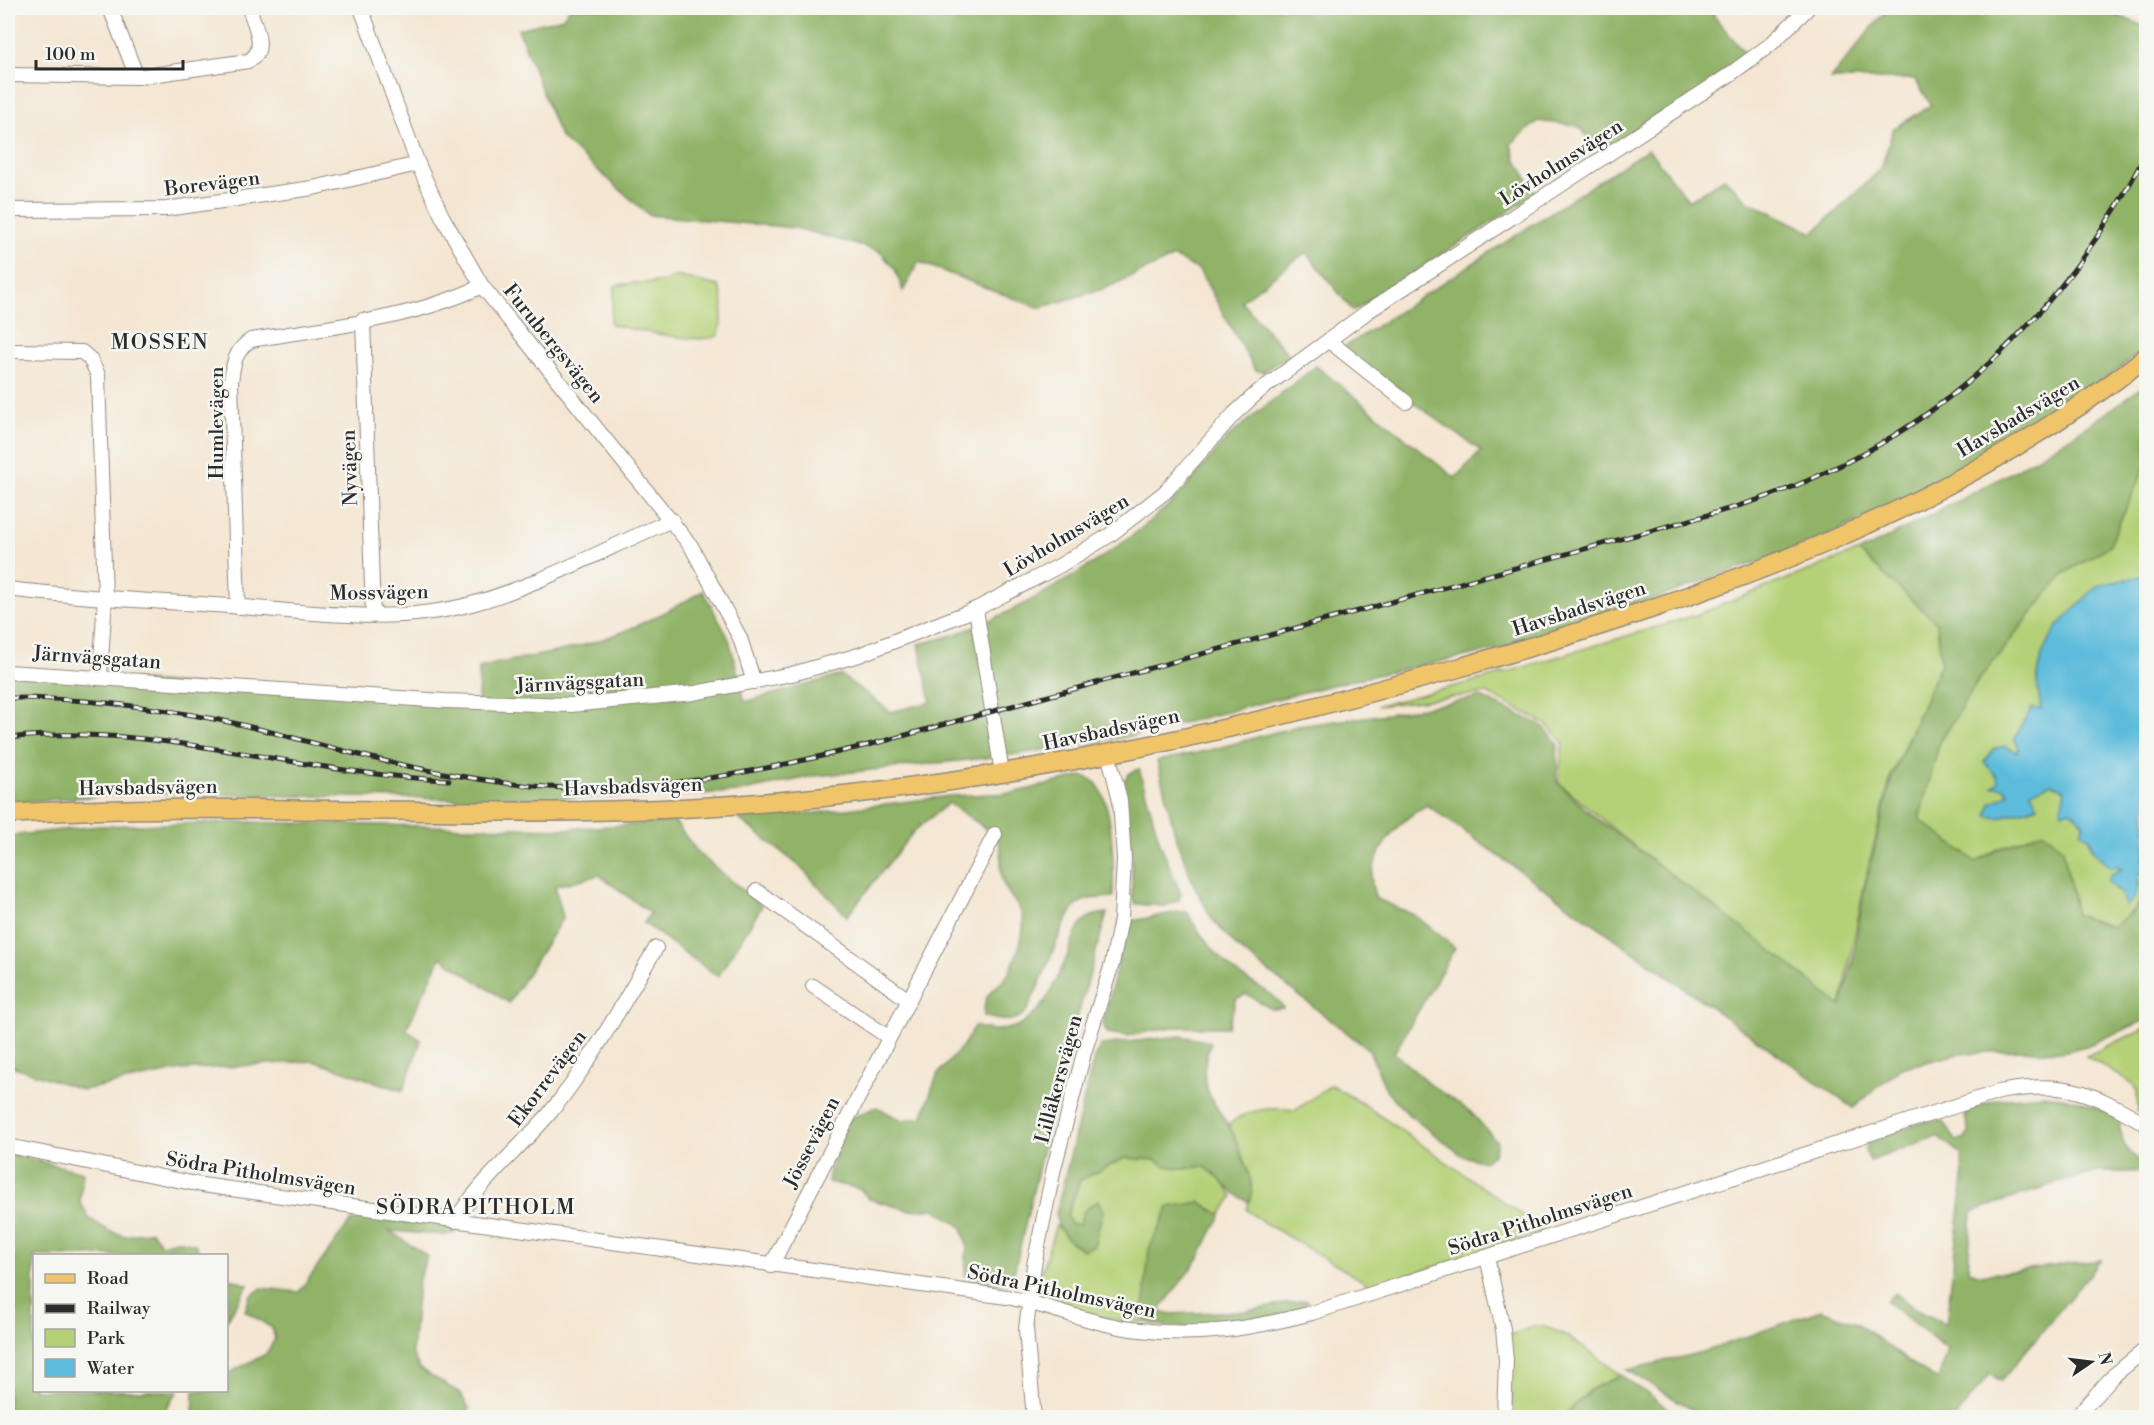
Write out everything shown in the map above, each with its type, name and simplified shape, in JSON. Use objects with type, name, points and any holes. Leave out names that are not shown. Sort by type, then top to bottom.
[{"type":"main road","name":"Havsbadsvägen","points":[[8,814],[186,807],[598,812],[832,796],[1002,773],[1108,753],[1323,705],[1505,655],[1620,619],[1782,561],[1861,527],[1963,476],[2033,436],[2116,381],[2146,357]]},
{"type":"street","points":[[110,8],[137,77]]},
{"type":"street","points":[[8,75],[137,77],[253,59],[260,47],[249,8]]},
{"type":"street","name":"Furubergsvägen","points":[[361,8],[418,164],[442,216],[482,286],[691,546],[732,620],[754,682]]},
{"type":"street","name":"Lövholmsvägen","points":[[976,609],[1074,557],[1146,509],[1176,481],[1246,402],[1367,312],[1729,75],[1770,45],[1808,8]]},
{"type":"street","name":"Borevägen","points":[[8,210],[166,209],[313,188],[418,164]]},
{"type":"street","name":"Humlevägen","points":[[238,607],[231,382],[236,356],[242,346],[251,340],[447,302],[482,286]]},
{"type":"street","name":"Nyvägen","points":[[363,320],[373,615]]},
{"type":"street","points":[[1329,341],[1406,402]]},
{"type":"street","points":[[8,351],[82,352],[96,366],[100,414],[105,597],[100,676]]},
{"type":"street","name":"Mossvägen","points":[[8,589],[373,615],[433,612],[475,603],[519,587],[672,520]]},
{"type":"street","points":[[976,609],[1002,773]]},
{"type":"street","name":"Järnvägsgatan","points":[[8,672],[100,676],[255,689],[520,705],[625,701],[694,693],[792,674],[859,655],[976,609]]},
{"type":"street","name":"Lillåkersvägen","points":[[1034,1418],[1026,1329],[1029,1302],[1054,1168],[1084,1053],[1112,964],[1121,919],[1124,859],[1120,800],[1108,753]]},
{"type":"street","name":"Jössevägen","points":[[771,1266],[907,999],[995,834]]},
{"type":"street","points":[[757,891],[907,999]]},
{"type":"street","name":"Ekorrevägen","points":[[455,1221],[481,1187],[550,1112],[603,1038],[656,948]]},
{"type":"street","points":[[813,986],[888,1036]]},
{"type":"street","name":"Södra Pitholmsvägen","points":[[8,1146],[202,1185],[771,1266],[949,1288],[1029,1302],[1131,1329],[1177,1333],[1228,1332],[1312,1313],[1999,1092],[2032,1086],[2056,1086],[2104,1101],[2146,1125]]},
{"type":"street","points":[[1487,1257],[1503,1329],[1506,1360],[1504,1418]]},
{"type":"street","points":[[2075,1418],[2113,1376],[2146,1349]]},
{"type":"green space","points":[[570,8],[1719,8],[1713,15],[1753,63],[1608,158],[1578,126],[1538,121],[1511,144],[1516,159],[1536,194],[1353,311],[1306,252],[1241,301],[1289,355],[1263,372],[1255,370],[1199,270],[1174,257],[1106,288],[1039,308],[919,262],[903,291],[895,269],[879,251],[796,228],[649,215],[560,137],[518,29],[563,18]]},
{"type":"green space","points":[[1888,8],[2113,8],[2112,13],[2146,27],[2146,348],[2074,402],[1933,485],[1821,539],[1534,642],[1348,681],[1127,737],[1005,756],[814,776],[739,792],[627,797],[454,799],[140,793],[8,803],[8,672],[478,703],[479,668],[561,651],[607,638],[656,617],[703,591],[729,639],[745,702],[841,675],[891,712],[931,702],[919,644],[950,636],[1020,606],[1056,586],[1124,541],[1177,497],[1234,432],[1316,366],[1455,478],[1481,451],[1340,350],[1648,149],[1689,201],[1724,178],[1748,201],[1813,233],[1881,169],[1893,129],[1931,105],[1915,79],[1830,79]]},
{"type":"green space","points":[[677,276],[718,286],[723,303],[719,335],[711,338],[684,338],[610,323],[615,286],[662,281]]},
{"type":"green space","points":[[2146,383],[2146,464],[2109,546],[2063,574],[1977,682],[1939,744],[1919,819],[1976,862],[1996,850],[2043,831],[2063,849],[2076,915],[2112,927],[2136,910],[2146,885],[2146,1020],[2086,1046],[2062,1052],[2018,1050],[1959,1054],[1901,1068],[1853,1108],[1427,805],[1408,817],[1385,843],[1375,863],[1372,886],[1375,898],[1416,916],[1455,948],[1394,1053],[1431,1085],[1471,1112],[1497,1142],[1494,1154],[1484,1162],[1463,1156],[1409,1115],[1387,1092],[1369,1050],[1238,948],[1212,919],[1192,881],[1175,833],[1157,761],[1210,750],[1298,726],[1387,714],[1481,697],[1543,726],[1558,743],[1556,781],[1592,815],[1766,946],[1841,1006],[1853,960],[1863,895],[1892,776],[1941,663],[1937,623],[1859,552],[1970,495],[2043,454],[2113,408]]},
{"type":"green space","points":[[2146,464],[2146,578],[2141,576],[2097,586],[2058,627],[2042,654],[2037,681],[2041,710],[2017,752],[2005,746],[1994,749],[1984,762],[1997,776],[1998,782],[1994,787],[2003,787],[2008,791],[1998,818],[2037,807],[2031,792],[2051,783],[2065,790],[2063,801],[2066,811],[2072,811],[2084,824],[2092,850],[2122,869],[2114,890],[2122,894],[2123,902],[2140,885],[2142,860],[2146,857],[2144,890],[2141,898],[2131,912],[2112,927],[2076,915],[2063,850],[1996,850],[1976,862],[1919,819],[1939,744],[1977,682],[2063,574],[2109,546]]},
{"type":"green space","points":[[1858,551],[1937,622],[1942,661],[1891,776],[1867,872],[1841,1006],[1624,838],[1558,782],[1563,742],[1546,724],[1487,693],[1377,706],[1494,676],[1696,615]]},
{"type":"green space","points":[[1139,769],[1160,843],[1181,894],[1179,900],[1165,906],[1136,904],[1132,899],[1132,857],[1121,800],[1122,783],[1130,773]]},
{"type":"green space","points":[[1082,776],[1095,782],[1106,804],[1112,837],[1113,897],[1080,902],[1071,912],[1027,1009],[1024,1014],[1009,1020],[984,1016],[984,1006],[989,994],[1010,971],[1019,949],[1023,924],[1020,910],[1003,883],[999,842],[984,828],[949,803],[914,831],[847,916],[798,865],[738,818],[815,813],[950,796],[1013,793]]},
{"type":"green space","points":[[246,822],[564,829],[675,822],[699,854],[762,906],[718,977],[644,923],[650,913],[599,875],[555,886],[563,917],[509,1003],[441,957],[406,1030],[421,1040],[403,1091],[314,1061],[182,1070],[83,1090],[8,1065],[8,836],[98,826]]},
{"type":"green space","points":[[1187,912],[1209,944],[1235,972],[1275,997],[1283,1008],[1271,1009],[1247,994],[1236,999],[1228,1027],[1171,1027],[1128,1036],[1107,1033],[1103,1024],[1125,933],[1132,921]]},
{"type":"green space","points":[[1107,913],[1056,1092],[1014,1273],[1008,1284],[980,1285],[965,1275],[967,1246],[962,1227],[935,1209],[909,1210],[869,1199],[860,1189],[828,1182],[830,1169],[850,1118],[877,1107],[901,1120],[922,1118],[938,1074],[963,1045],[974,1026],[993,1030],[1010,1029],[1035,1014],[1053,987],[1079,927],[1090,917]]},
{"type":"green space","points":[[2146,1028],[2146,1114],[2138,1112],[2137,1091],[2132,1083],[2086,1056]]},
{"type":"green space","points":[[1181,1036],[1211,1042],[1205,1066],[1206,1085],[1230,1128],[1249,1174],[1252,1188],[1249,1202],[1236,1195],[1203,1166],[1184,1169],[1166,1166],[1156,1160],[1125,1158],[1080,1180],[1067,1216],[1071,1224],[1079,1225],[1084,1211],[1098,1200],[1103,1211],[1094,1246],[1083,1250],[1064,1235],[1058,1225],[1056,1213],[1094,1058],[1101,1045]]},
{"type":"green space","points":[[1331,1085],[1363,1104],[1534,1223],[1541,1228],[1540,1232],[1373,1287],[1258,1219],[1247,1210],[1252,1188],[1229,1124],[1244,1115],[1261,1110],[1296,1110]]},
{"type":"green space","points":[[2042,1095],[2083,1102],[2120,1120],[2125,1146],[2132,1155],[2144,1163],[2139,1172],[2098,1172],[2057,1183],[1972,1212],[1968,1270],[1980,1275],[2101,1260],[2001,1381],[1990,1374],[1956,1417],[1704,1417],[1627,1370],[1703,1352],[1821,1310],[1857,1323],[1916,1367],[1938,1380],[1947,1349],[1886,1301],[1895,1293],[1918,1311],[1946,1324],[1963,1181],[1962,1155],[1937,1136],[1870,1161],[1865,1150],[1871,1139],[1926,1121],[1943,1121],[1956,1141],[1964,1140],[1969,1133],[1965,1117],[1970,1109],[2001,1099]]},
{"type":"green space","points":[[8,1153],[83,1172],[80,1202],[90,1219],[109,1231],[126,1236],[151,1231],[161,1244],[176,1240],[195,1244],[200,1254],[33,1254],[33,1392],[177,1392],[160,1417],[8,1417]]},
{"type":"green space","points":[[1125,1158],[1156,1160],[1166,1166],[1184,1169],[1203,1166],[1218,1176],[1233,1196],[1221,1215],[1200,1202],[1154,1276],[1145,1308],[1146,1322],[1108,1318],[1076,1311],[1051,1301],[1044,1295],[1040,1286],[1040,1276],[1056,1225],[1072,1243],[1083,1250],[1084,1211],[1079,1225],[1071,1224],[1067,1216],[1080,1180]]},
{"type":"green space","points":[[1200,1202],[1221,1215],[1198,1259],[1159,1311],[1167,1314],[1247,1311],[1305,1300],[1310,1304],[1308,1308],[1270,1318],[1205,1327],[1184,1328],[1146,1322],[1143,1311],[1149,1249],[1169,1207]]},
{"type":"green space","points":[[363,1217],[448,1227],[456,1233],[446,1235],[390,1231],[427,1256],[418,1282],[412,1353],[420,1369],[460,1393],[469,1408],[468,1417],[193,1417],[194,1392],[228,1392],[228,1373],[266,1354],[275,1339],[272,1328],[245,1311],[250,1296],[262,1288],[299,1292],[350,1222]]},
{"type":"green space","points":[[228,1277],[248,1285],[228,1318]]},
{"type":"green space","points":[[1535,1326],[1545,1327],[1568,1337],[1621,1375],[1592,1389],[1562,1417],[1510,1417],[1512,1393],[1508,1336]]},
{"type":"green space","points":[[1621,1375],[1680,1417],[1562,1417],[1592,1389]]},
{"type":"water","points":[[2141,576],[2146,578],[2146,857],[2142,860],[2146,867],[2139,876],[2135,896],[2125,906],[2122,894],[2107,882],[2111,874],[2122,869],[2118,866],[2111,867],[2100,858],[2090,839],[2081,832],[2084,824],[2071,811],[2063,812],[2061,809],[2065,790],[2051,783],[2031,792],[2038,806],[1997,818],[1987,816],[1991,803],[2007,795],[2008,792],[2003,787],[1993,787],[1998,782],[1997,776],[1984,762],[1994,749],[2005,746],[2017,752],[2019,747],[2014,739],[2032,708],[2041,709],[2037,681],[2042,654],[2057,627],[2097,586]]},
{"type":"railway","points":[[8,698],[88,701],[193,715],[426,770],[498,782],[548,787],[597,788],[695,780],[792,763],[888,740],[1700,517],[1803,483],[1873,448],[1923,417],[1969,382],[2011,343],[2049,301],[2085,255],[2117,206],[2146,154]]},
{"type":"railway","points":[[8,738],[64,735],[174,742],[338,769],[449,780]]},
{"type":"district","name":"MOSSEN","points":[[160,342]]},
{"type":"district","name":"SÖDRA PITHOLM","points":[[476,1207]]}]
